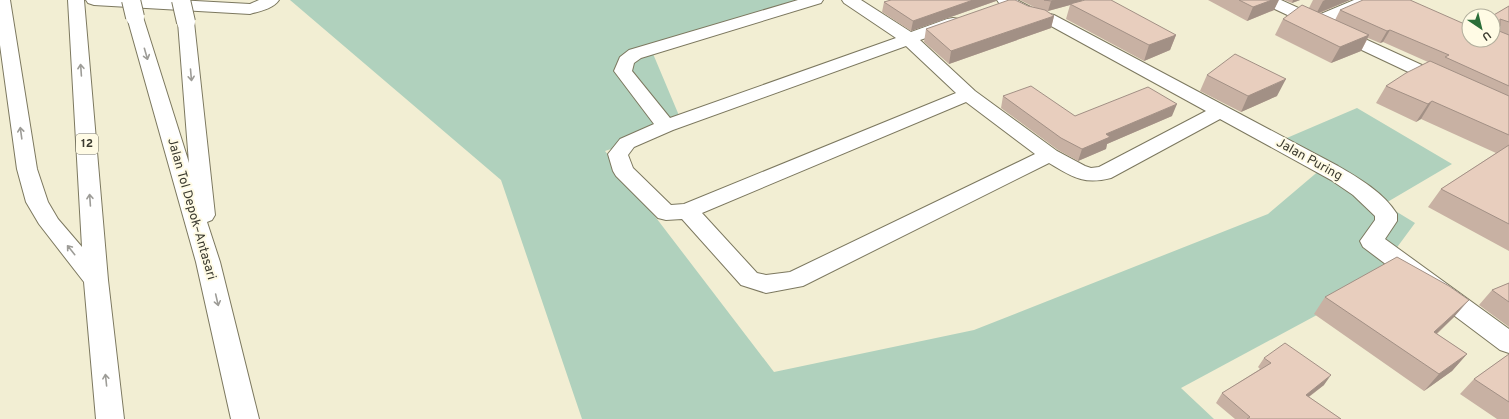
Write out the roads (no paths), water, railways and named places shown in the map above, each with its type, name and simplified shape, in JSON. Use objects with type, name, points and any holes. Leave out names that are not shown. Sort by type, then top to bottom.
[{"type":"main road","points":[[181,0],[186,22],[208,262]]},
{"type":"main road","points":[[666,126],[623,72],[626,61],[635,54],[815,0]]},
{"type":"main road","points":[[850,0],[909,39],[968,95],[1050,155],[1078,171],[1090,175],[1104,173],[1220,111]]},
{"type":"main road","points":[[1268,0],[1459,89]]},
{"type":"main road","points":[[1315,23],[1367,0]]},
{"type":"main road","points":[[82,3],[250,9],[258,7],[269,1]]},
{"type":"main road","points":[[2,3],[27,169],[37,202],[50,224],[96,280]]},
{"type":"main road","name":"12","points":[[82,3],[96,280],[110,419]]},
{"type":"main road","name":"Jalan Puring","points":[[1004,4],[1048,18],[1331,170],[1368,196],[1386,214],[1386,222],[1371,241],[1509,343]]},
{"type":"main road","name":"Jalan Tol Depok–Antasari","points":[[133,8],[208,262],[245,419]]},
{"type":"main road","points":[[1048,18],[1069,12]]},
{"type":"main road","points":[[966,19],[666,126],[627,143],[618,154],[623,171],[666,213],[687,211],[968,95]]},
{"type":"main road","points":[[687,211],[749,279],[766,284],[794,280],[1050,155]]}]
